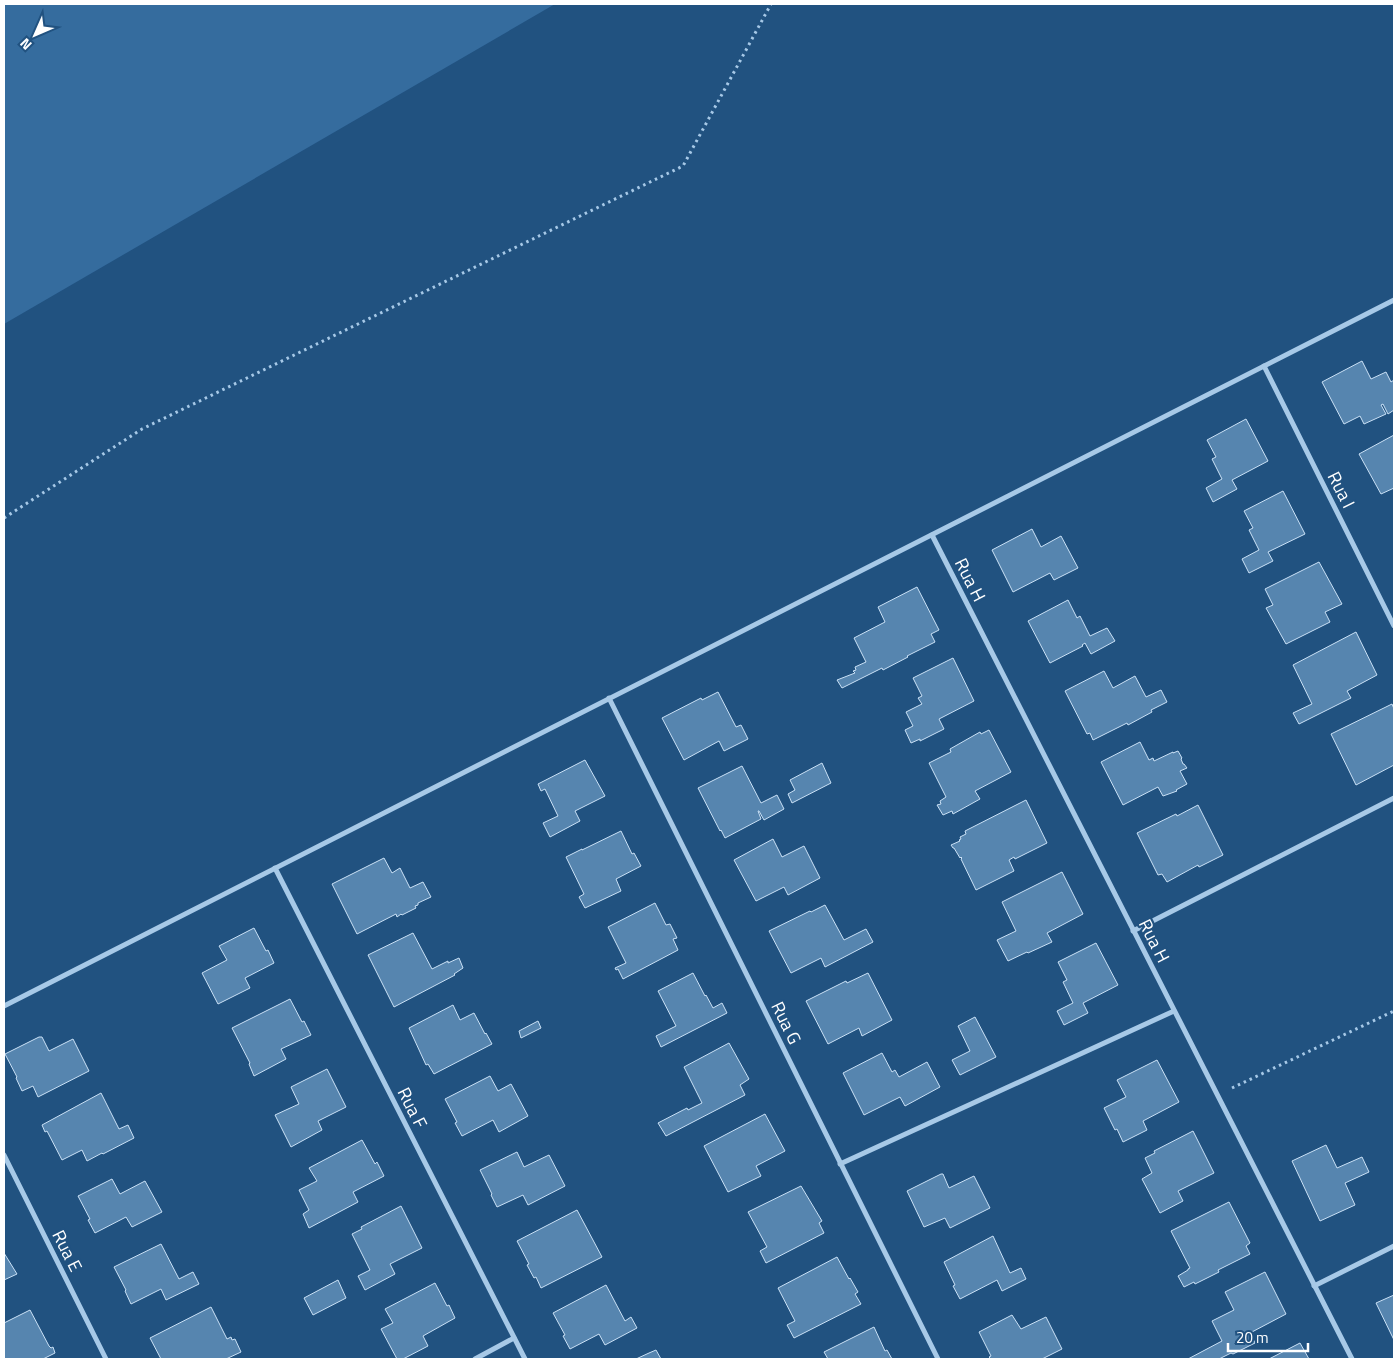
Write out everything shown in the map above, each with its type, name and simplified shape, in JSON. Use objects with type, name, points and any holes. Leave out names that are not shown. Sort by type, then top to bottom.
[{"type":"street","points":[[4,1006],[1394,300]]},
{"type":"street","name":"Rua I","points":[[1264,366],[1394,626]]},
{"type":"street","name":"Rua H","points":[[932,535],[1352,1359]]},
{"type":"street","name":"Rua G","points":[[609,698],[938,1359]]},
{"type":"street","points":[[1133,930],[1394,798]]},
{"type":"street","name":"Rua F","points":[[275,868],[525,1359]]},
{"type":"street","points":[[840,1164],[1174,1011]]},
{"type":"street","name":"Rua E","points":[[4,1155],[106,1359]]},
{"type":"street","points":[[1314,1286],[1394,1246]]},
{"type":"street","points":[[475,1359],[514,1338]]},
{"type":"path","points":[[4,518],[142,429],[683,166],[771,4]]},
{"type":"path","points":[[1217,1094],[1394,1011]]},
{"type":"shaded area","points":[[4,4],[555,4],[4,324]]},
{"type":"building","points":[[1362,361],[1371,379],[1386,372],[1391,382],[1394,380],[1394,410],[1388,414],[1383,404],[1381,405],[1386,414],[1364,424],[1360,416],[1344,424],[1322,382]]},
{"type":"building","points":[[1246,419],[1268,461],[1232,480],[1237,489],[1213,502],[1206,488],[1222,479],[1212,459],[1216,457],[1207,440]]},
{"type":"building","points":[[1394,435],[1394,488],[1381,494],[1359,454]]},
{"type":"building","points":[[1283,491],[1305,534],[1268,552],[1273,561],[1249,573],[1242,559],[1259,550],[1249,530],[1253,528],[1244,511]]},
{"type":"building","points":[[1032,529],[1041,547],[1061,536],[1078,568],[1054,580],[1050,573],[1013,592],[992,550]]},
{"type":"building","points":[[1319,562],[1342,604],[1325,612],[1330,622],[1286,644],[1266,608],[1273,605],[1265,589]]},
{"type":"building","points":[[917,587],[939,630],[931,634],[935,642],[883,670],[882,668],[842,688],[837,680],[855,673],[853,671],[856,670],[855,667],[866,662],[854,638],[885,622],[878,607]]},
{"type":"building","points":[[1068,600],[1077,618],[1080,616],[1090,636],[1107,628],[1115,641],[1091,654],[1085,643],[1083,646],[1050,663],[1028,621]]},
{"type":"building","points":[[1356,632],[1377,675],[1347,691],[1351,698],[1299,724],[1293,713],[1312,704],[1293,665]]},
{"type":"building","points":[[953,658],[974,701],[939,719],[944,729],[920,741],[920,739],[911,743],[905,730],[913,726],[906,712],[922,704],[918,698],[922,696],[913,678]]},
{"type":"building","points":[[1104,671],[1113,688],[1135,676],[1146,697],[1161,690],[1167,702],[1128,725],[1127,723],[1093,740],[1090,733],[1087,734],[1065,691]]},
{"type":"building","points":[[718,692],[736,727],[741,725],[748,739],[724,751],[719,741],[684,760],[662,718],[701,698],[702,700]]},
{"type":"building","points":[[1392,704],[1394,709],[1394,765],[1356,785],[1331,734]]},
{"type":"building","points":[[989,730],[1011,772],[975,791],[980,799],[953,814],[952,811],[943,815],[937,805],[941,804],[940,801],[946,797],[929,763],[951,752],[950,749],[980,732],[981,734]]},
{"type":"building","points":[[1140,742],[1149,760],[1153,758],[1154,761],[1178,751],[1183,764],[1187,768],[1180,771],[1187,784],[1177,791],[1163,796],[1158,787],[1123,805],[1101,762]]},
{"type":"building","points":[[585,760],[605,796],[575,811],[580,821],[550,837],[543,823],[558,816],[545,789],[541,791],[538,784]]},
{"type":"building","points":[[822,763],[831,783],[792,803],[788,794],[795,790],[790,780]]},
{"type":"building","points":[[742,766],[761,803],[777,795],[784,809],[764,820],[758,811],[761,819],[725,838],[698,788]]},
{"type":"building","points":[[1026,800],[1047,843],[1015,859],[1014,857],[1009,860],[1014,871],[976,890],[962,858],[960,858],[951,845],[960,841],[960,837],[966,834],[965,831]]},
{"type":"building","points":[[1198,805],[1223,855],[1199,867],[1198,865],[1167,882],[1162,874],[1158,875],[1137,833]]},
{"type":"building","points":[[621,831],[632,854],[634,853],[641,866],[616,879],[621,891],[585,908],[579,897],[584,894],[566,857]]},
{"type":"building","points":[[773,839],[782,857],[804,846],[820,878],[788,895],[784,887],[756,901],[734,860]]},
{"type":"building","points":[[384,858],[392,873],[400,868],[410,888],[423,882],[431,897],[418,903],[415,906],[416,908],[402,915],[397,917],[396,914],[357,934],[332,884]]},
{"type":"building","points":[[1062,872],[1083,914],[1047,933],[1052,942],[1008,961],[997,940],[1016,931],[1002,902]]},
{"type":"building","points":[[655,903],[666,925],[670,924],[677,938],[673,939],[678,950],[623,979],[618,969],[616,970],[615,968],[626,963],[608,927]]},
{"type":"building","points":[[825,905],[844,940],[866,929],[873,942],[825,967],[821,958],[791,973],[769,931]]},
{"type":"building","points":[[254,928],[274,963],[245,978],[250,988],[218,1004],[202,973],[227,960],[219,946]]},
{"type":"building","points":[[413,933],[432,969],[459,958],[463,968],[455,975],[394,1007],[368,955]]},
{"type":"building","points":[[1096,943],[1118,985],[1083,1003],[1088,1013],[1064,1025],[1057,1011],[1073,1003],[1063,982],[1067,980],[1058,962]]},
{"type":"building","points":[[693,973],[713,1008],[722,1003],[727,1013],[661,1047],[656,1036],[676,1026],[658,991]]},
{"type":"building","points":[[868,973],[892,1020],[862,1036],[859,1028],[828,1044],[806,1001],[846,981],[847,983]]},
{"type":"building","points":[[290,999],[311,1035],[281,1049],[286,1059],[254,1076],[250,1063],[232,1028]]},
{"type":"building","points":[[453,1005],[460,1020],[474,1013],[492,1044],[434,1074],[428,1064],[426,1065],[409,1028]]},
{"type":"building","points":[[975,1017],[996,1057],[960,1075],[952,1060],[970,1051],[958,1026]]},
{"type":"building","points":[[538,1021],[541,1028],[521,1038],[519,1031]]},
{"type":"building","points":[[42,1037],[49,1051],[73,1039],[89,1071],[38,1097],[33,1086],[22,1091],[5,1054]]},
{"type":"building","points":[[729,1043],[749,1079],[740,1085],[745,1095],[666,1136],[658,1123],[687,1108],[688,1110],[702,1103],[684,1067]]},
{"type":"building","points":[[882,1053],[892,1072],[895,1070],[899,1077],[927,1062],[940,1087],[905,1106],[900,1097],[864,1115],[843,1073]]},
{"type":"building","points":[[1157,1060],[1179,1102],[1143,1121],[1147,1130],[1123,1142],[1104,1108],[1126,1097],[1117,1080]]},
{"type":"building","points":[[327,1069],[346,1107],[318,1121],[322,1130],[291,1147],[275,1115],[299,1104],[291,1087]]},
{"type":"building","points":[[490,1076],[498,1091],[511,1084],[528,1116],[499,1132],[493,1120],[462,1136],[445,1099]]},
{"type":"building","points":[[101,1093],[119,1129],[128,1125],[134,1138],[87,1161],[82,1150],[62,1160],[42,1125]]},
{"type":"building","points":[[765,1114],[785,1151],[756,1166],[761,1176],[728,1192],[704,1146]]},
{"type":"building","points":[[1193,1131],[1214,1173],[1178,1191],[1183,1201],[1160,1213],[1142,1179],[1152,1173],[1145,1158],[1155,1153],[1154,1151]]},
{"type":"building","points":[[362,1140],[384,1176],[353,1192],[358,1202],[309,1228],[303,1214],[309,1210],[299,1190],[317,1181],[309,1168]]},
{"type":"building","points":[[1326,1145],[1337,1168],[1362,1157],[1369,1172],[1345,1183],[1355,1205],[1320,1221],[1292,1161]]},
{"type":"building","points":[[517,1152],[524,1167],[549,1155],[565,1186],[528,1205],[523,1195],[497,1207],[480,1170]]},
{"type":"building","points":[[943,1174],[949,1188],[974,1176],[990,1208],[950,1228],[945,1218],[924,1227],[907,1191]]},
{"type":"building","points":[[112,1179],[120,1194],[145,1181],[162,1212],[132,1227],[126,1217],[95,1233],[78,1196]]},
{"type":"building","points":[[801,1186],[822,1221],[819,1223],[824,1233],[766,1263],[760,1251],[767,1247],[748,1212]]},
{"type":"building","points":[[1229,1202],[1250,1243],[1246,1246],[1250,1254],[1195,1284],[1194,1282],[1184,1287],[1178,1276],[1190,1268],[1171,1231]]},
{"type":"building","points":[[401,1206],[422,1248],[390,1264],[395,1274],[365,1290],[358,1276],[370,1270],[352,1234],[362,1229],[361,1227]]},
{"type":"building","points":[[577,1210],[602,1257],[541,1288],[527,1265],[529,1264],[517,1241]]},
{"type":"building","points":[[993,1236],[1010,1273],[1021,1268],[1026,1279],[1002,1291],[997,1280],[960,1299],[944,1262]]},
{"type":"building","points":[[161,1244],[179,1279],[193,1272],[199,1284],[166,1300],[161,1289],[131,1304],[114,1267]]},
{"type":"building","points":[[4,1253],[17,1274],[4,1280]]},
{"type":"building","points":[[837,1257],[858,1292],[855,1294],[861,1304],[794,1338],[787,1325],[795,1321],[778,1288]]},
{"type":"building","points":[[1265,1272],[1286,1314],[1250,1333],[1255,1343],[1233,1354],[1231,1353],[1219,1359],[1188,1359],[1222,1341],[1212,1321],[1234,1310],[1225,1292]]},
{"type":"building","points":[[338,1280],[346,1298],[313,1315],[304,1298]]},
{"type":"building","points":[[435,1283],[455,1318],[423,1336],[428,1346],[403,1359],[397,1359],[381,1329],[393,1323],[385,1309]]},
{"type":"building","points":[[606,1285],[625,1321],[631,1317],[637,1328],[605,1345],[599,1334],[570,1349],[553,1313]]},
{"type":"building","points":[[1394,1295],[1394,1340],[1376,1303]]},
{"type":"building","points":[[211,1307],[227,1339],[231,1337],[232,1340],[235,1339],[241,1352],[226,1359],[161,1359],[150,1338]]},
{"type":"building","points":[[30,1310],[49,1346],[53,1347],[55,1353],[43,1359],[5,1359],[4,1323]]},
{"type":"building","points":[[1012,1315],[1021,1329],[1046,1317],[1062,1349],[1042,1359],[991,1359],[979,1332]]},
{"type":"building","points":[[874,1327],[885,1351],[887,1350],[892,1359],[828,1359],[824,1352]]},
{"type":"building","points":[[1300,1343],[1309,1359],[1269,1359]]},
{"type":"building","points":[[656,1350],[661,1359],[636,1359],[649,1353]]}]
